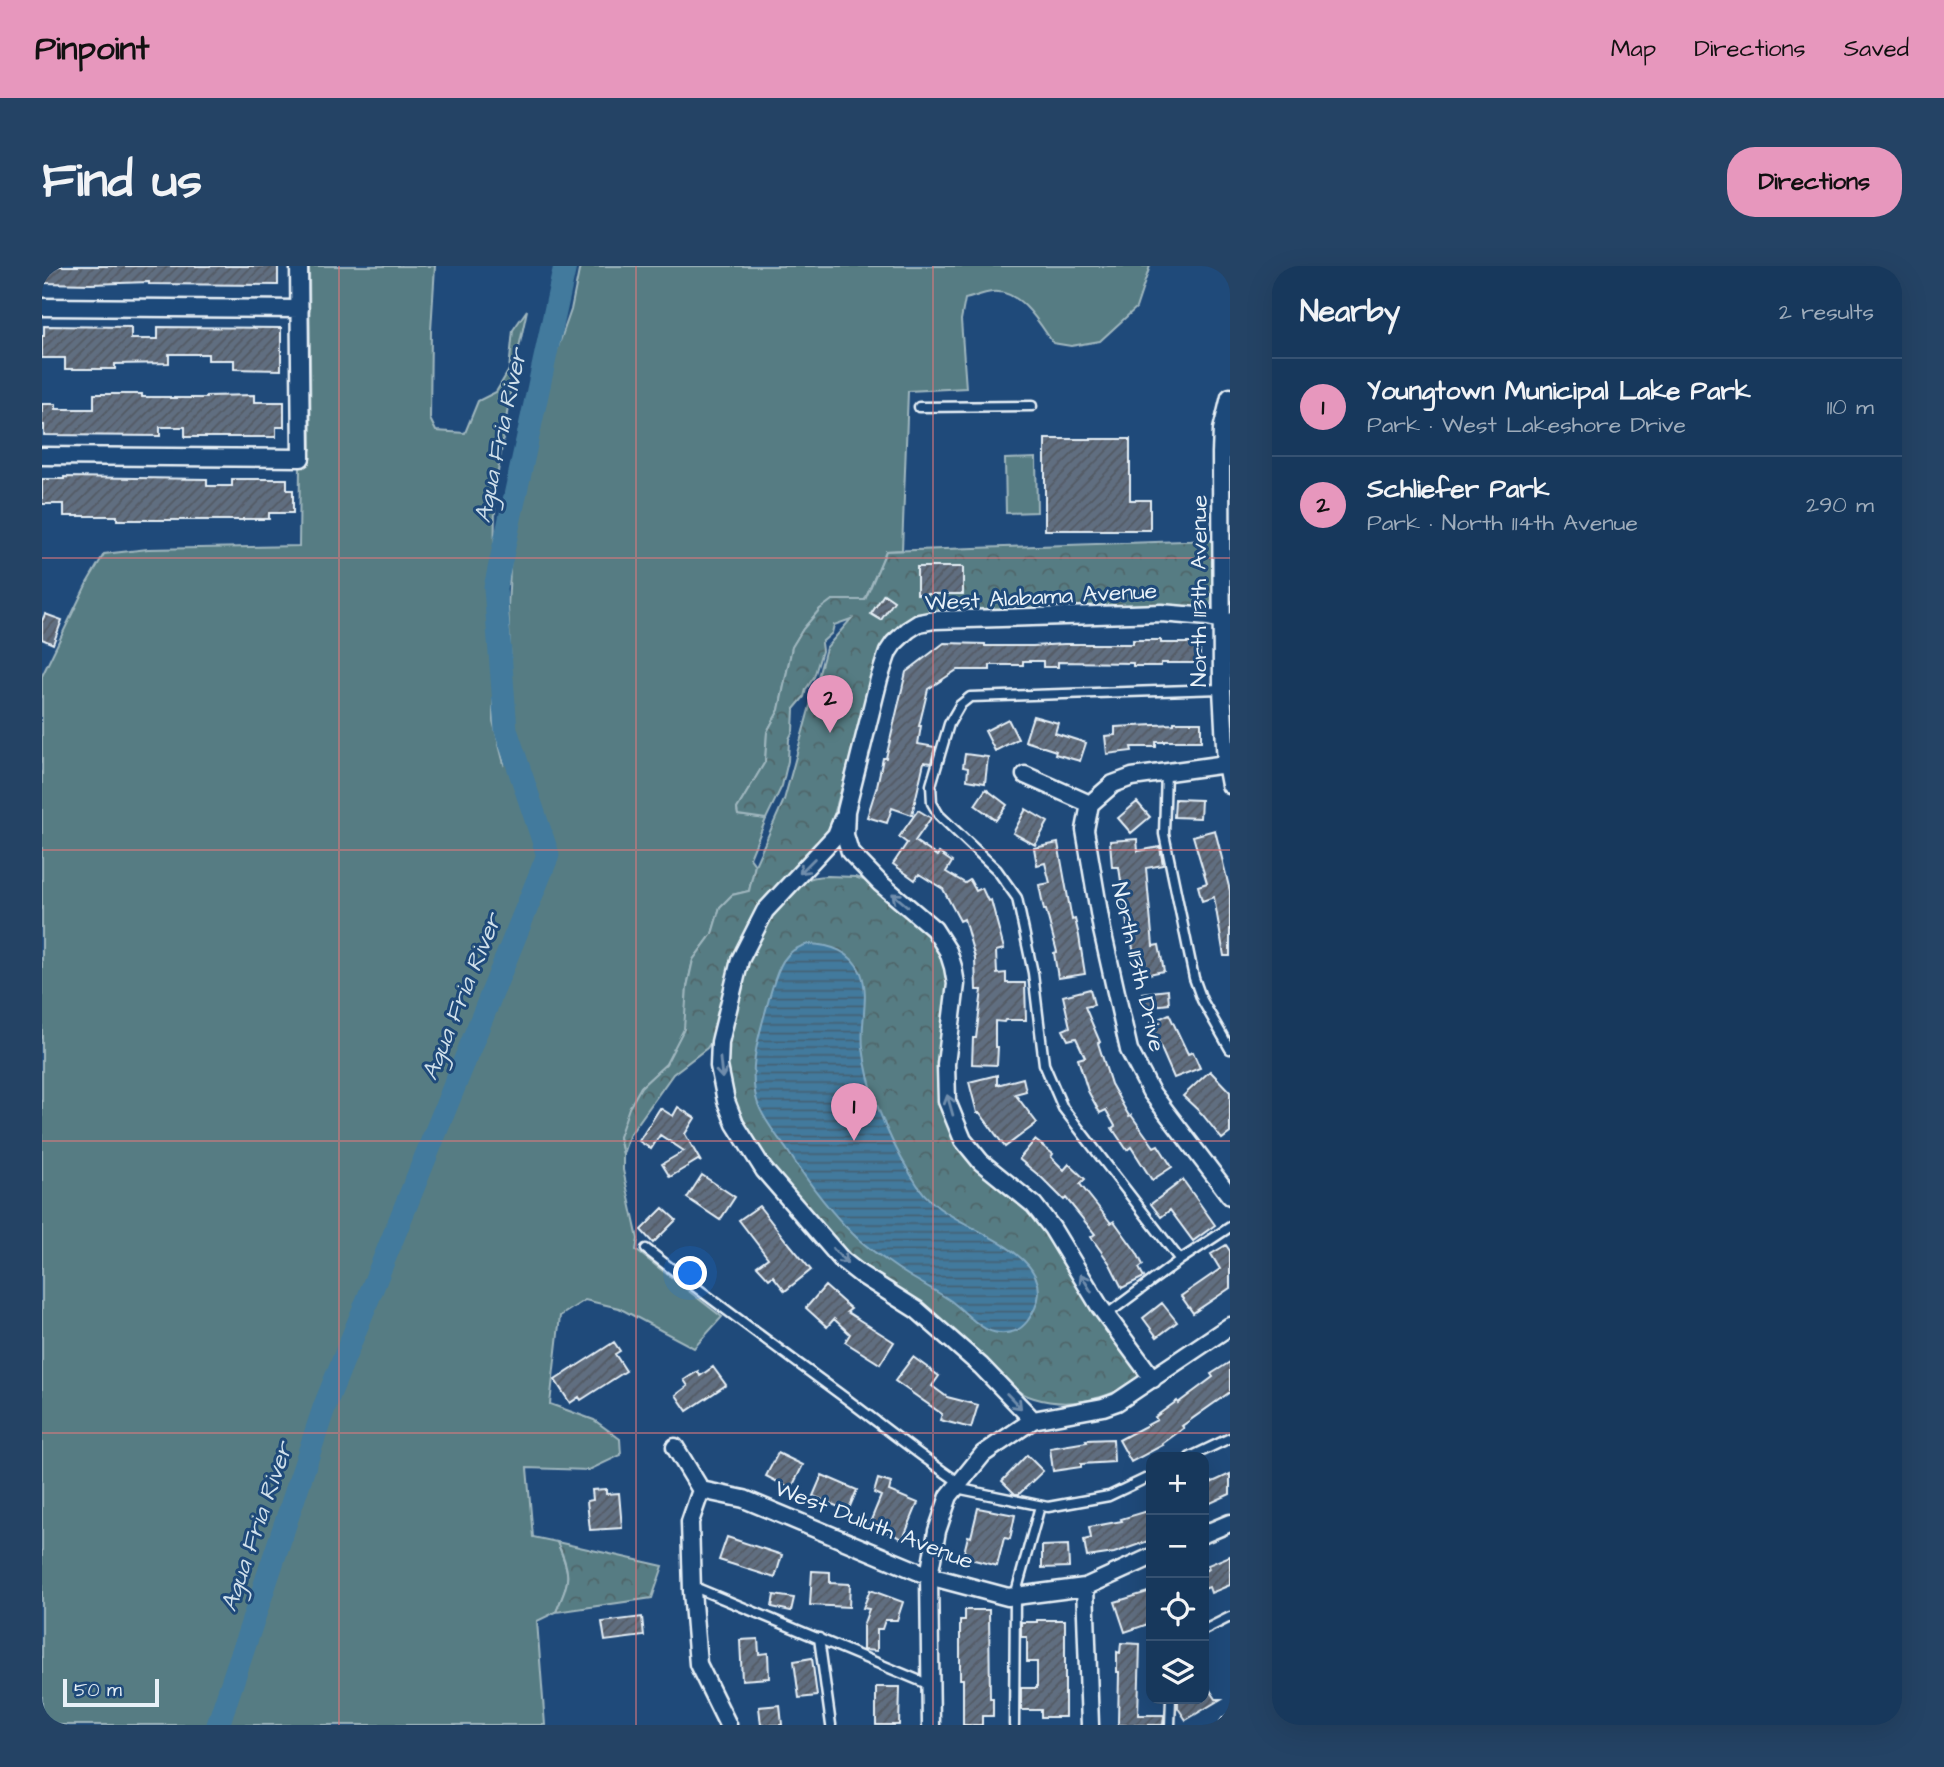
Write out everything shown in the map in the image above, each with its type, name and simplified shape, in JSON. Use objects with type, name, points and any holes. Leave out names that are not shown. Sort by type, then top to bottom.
[{"type":"street","points":[[42,456],[301,458],[299,266]]},
{"type":"street","points":[[42,307],[299,309]]},
{"type":"street","name":"North 113th Avenue","points":[[1230,397],[1226,436],[1226,621],[1222,689],[1226,764],[1230,785]]},
{"type":"street","name":"West Alabama Avenue","points":[[846,811],[878,679],[888,653],[899,638],[919,623],[935,620],[1161,613],[1226,621]]},
{"type":"street","points":[[1025,775],[1090,804],[1113,784],[1132,777],[1226,764]]},
{"type":"street","name":"North 113th Drive","points":[[1090,804],[1085,830],[1102,930],[1129,1050],[1151,1092],[1230,1196]]},
{"type":"street","points":[[846,811],[845,835],[850,852],[880,883],[934,929],[948,951],[956,984],[946,1064],[947,1101],[963,1140],[981,1162],[1034,1205],[1046,1220],[1106,1315],[1153,1379]]},
{"type":"street","points":[[846,811],[836,835],[765,911],[740,960],[720,1042],[719,1066],[726,1101],[735,1124],[764,1170],[842,1260],[917,1310],[981,1366],[1033,1420]]},
{"type":"street","points":[[931,1725],[929,1576],[937,1531],[949,1496],[983,1454],[1033,1420],[1102,1407],[1127,1396],[1230,1326]]},
{"type":"street","points":[[675,1447],[701,1490],[690,1522],[698,1664],[728,1725]]},
{"type":"street","name":"West Duluth Avenue","points":[[701,1490],[744,1499],[929,1576],[1008,1597],[1084,1587],[1146,1559]]},
{"type":"street","points":[[1209,1532],[1230,1523]]},
{"type":"street","points":[[1084,1587],[1090,1725]]},
{"type":"lane","points":[[919,407],[1032,406]]},
{"type":"lane","points":[[1180,1260],[1063,1108],[1044,1064],[1033,972],[1017,898],[998,870],[939,815],[932,803],[932,785],[949,724],[960,705],[970,697],[1222,689]]},
{"type":"lane","points":[[1166,772],[1164,834],[1191,964],[1202,1000],[1230,1049]]},
{"type":"lane","points":[[1106,1315],[1230,1227]]},
{"type":"lane","points":[[646,1249],[700,1292],[855,1405],[958,1486],[1048,1507],[1109,1496],[1146,1478]]},
{"type":"lane","points":[[1201,1452],[1230,1438]]},
{"type":"lane","points":[[1014,1725],[1015,1596],[1040,1506]]},
{"type":"lane","points":[[692,1586],[930,1685]]},
{"type":"lane","points":[[1209,1628],[1230,1617]]},
{"type":"lane","points":[[819,1638],[831,1725]]},
{"type":"lane","points":[[1170,1725],[1171,1704]]},
{"type":"green space","points":[[309,266],[435,266],[430,419],[436,431],[465,433],[478,401],[496,392],[509,370],[513,330],[527,310],[512,381],[495,491],[493,721],[504,764],[515,747],[508,607],[515,476],[530,444],[536,410],[571,310],[580,266],[1150,266],[1136,308],[1100,341],[1071,346],[1053,343],[1029,309],[1012,296],[989,293],[965,299],[961,320],[966,388],[908,391],[902,550],[886,551],[865,600],[820,609],[792,647],[779,710],[767,732],[765,762],[737,809],[738,815],[766,819],[750,858],[755,865],[749,891],[732,895],[720,907],[712,934],[693,960],[687,987],[685,1029],[666,1064],[641,1087],[619,1137],[623,1170],[638,1239],[636,1250],[722,1317],[694,1348],[619,1308],[585,1300],[560,1316],[550,1404],[594,1420],[620,1439],[621,1455],[589,1470],[527,1468],[533,1537],[557,1542],[567,1570],[564,1592],[556,1612],[537,1621],[545,1725],[42,1725],[42,676],[104,554],[148,549],[299,546],[300,466],[311,449]]},
{"type":"green space","points":[[1036,458],[1037,512],[1006,513],[1005,459]]},
{"type":"green space","points":[[1213,540],[1212,600],[1211,605],[1204,607],[1189,609],[1147,606],[932,613],[907,621],[901,627],[878,659],[832,822],[826,834],[748,923],[731,964],[713,1039],[707,1048],[673,1074],[629,1136],[623,1154],[619,1137],[629,1108],[641,1087],[666,1064],[684,1029],[687,987],[693,960],[712,934],[720,907],[732,895],[749,891],[755,865],[784,800],[826,648],[851,619],[834,625],[832,633],[821,643],[822,651],[814,677],[804,697],[794,709],[793,731],[789,739],[788,761],[782,786],[766,819],[738,815],[737,809],[765,762],[767,732],[779,710],[792,647],[820,609],[832,600],[865,600],[886,551]]},
{"type":"green space","points":[[828,876],[855,877],[869,882],[919,925],[935,945],[944,965],[947,983],[937,1082],[944,1118],[958,1145],[1043,1226],[1139,1373],[1136,1382],[1112,1393],[1073,1402],[1047,1401],[1021,1393],[983,1363],[938,1317],[883,1282],[849,1255],[814,1218],[762,1156],[750,1137],[731,1094],[725,1068],[729,1031],[739,990],[757,939],[777,908],[803,882]]},
{"type":"green space","points":[[557,1542],[663,1566],[652,1598],[556,1612],[567,1577]]},
{"type":"water","points":[[809,944],[825,946],[846,954],[861,973],[865,991],[863,1047],[869,1081],[887,1130],[917,1184],[926,1197],[938,1207],[1007,1247],[1023,1260],[1034,1274],[1039,1290],[1035,1308],[1027,1322],[1019,1329],[1005,1333],[987,1330],[951,1301],[865,1245],[820,1196],[764,1117],[758,1104],[754,1077],[756,1049],[763,1021],[782,963],[792,951]]},
{"type":"building","points":[[44,266],[278,266],[278,285],[44,283]]},
{"type":"building","points":[[44,326],[131,327],[131,339],[158,339],[158,327],[281,328],[281,370],[234,369],[234,360],[208,360],[208,354],[169,354],[169,363],[115,364],[115,369],[65,369],[65,358],[42,358]]},
{"type":"building","points":[[94,394],[142,394],[142,397],[170,398],[254,395],[254,402],[284,402],[284,427],[276,427],[276,437],[185,437],[185,427],[160,427],[160,436],[44,435],[42,404],[56,404],[56,409],[94,409]]},
{"type":"building","points":[[1045,439],[1130,439],[1130,500],[1150,500],[1150,530],[1045,530]]},
{"type":"building","points":[[42,479],[207,479],[207,486],[232,486],[232,479],[287,479],[287,490],[293,490],[293,513],[269,513],[269,519],[243,520],[117,520],[117,516],[64,516],[64,504],[42,504]]},
{"type":"building","points":[[917,567],[963,567],[963,594],[917,594]]},
{"type":"building","points":[[884,594],[894,601],[881,620],[871,614]]},
{"type":"building","points":[[45,614],[62,620],[53,644],[42,639],[42,621]]},
{"type":"building","points":[[1133,640],[1200,643],[1200,663],[1133,666],[1133,663],[1058,662],[1058,667],[1043,667],[1043,661],[1023,661],[1023,665],[990,665],[990,670],[957,670],[928,689],[919,726],[918,744],[935,747],[931,763],[924,762],[912,815],[892,808],[887,823],[867,817],[883,758],[886,758],[906,672],[944,643],[1033,646],[1133,644]]},
{"type":"building","points":[[1033,716],[1058,723],[1055,733],[1086,743],[1080,761],[1025,741]]},
{"type":"building","points":[[1008,719],[1018,739],[995,751],[985,731]]},
{"type":"building","points":[[1201,722],[1201,741],[1156,742],[1156,747],[1131,747],[1132,751],[1107,754],[1105,736],[1115,735],[1115,727]]},
{"type":"building","points":[[965,754],[988,757],[985,783],[967,780],[968,768],[963,767]]},
{"type":"building","points":[[986,789],[1007,805],[996,820],[975,805]]},
{"type":"building","points":[[1175,799],[1201,800],[1200,818],[1174,817]]},
{"type":"building","points":[[1137,802],[1150,817],[1131,833],[1118,818]]},
{"type":"building","points":[[1026,809],[1048,822],[1035,845],[1013,833]]},
{"type":"building","points":[[918,810],[931,818],[915,841],[937,856],[939,853],[952,862],[946,872],[965,883],[970,880],[976,891],[982,888],[988,901],[991,900],[1004,949],[996,951],[997,974],[1006,973],[1006,983],[1025,983],[1026,1020],[995,1021],[997,1065],[972,1064],[973,1038],[976,1038],[982,990],[976,990],[975,958],[964,919],[960,921],[943,889],[919,874],[915,880],[893,864],[907,843],[899,837]]},
{"type":"building","points":[[1215,830],[1230,891],[1230,956],[1224,956],[1214,897],[1202,901],[1198,886],[1207,883],[1193,836]]},
{"type":"building","points":[[1137,839],[1138,851],[1160,847],[1163,865],[1146,868],[1153,946],[1159,945],[1164,971],[1138,976],[1131,938],[1129,939],[1119,867],[1112,867],[1110,841]]},
{"type":"building","points":[[1058,843],[1085,974],[1058,978],[1054,953],[1057,952],[1039,885],[1050,883],[1045,863],[1037,865],[1034,848]]},
{"type":"building","points":[[1090,989],[1094,1005],[1085,1007],[1100,1042],[1098,1043],[1111,1084],[1129,1116],[1131,1115],[1154,1147],[1158,1145],[1172,1167],[1152,1180],[1131,1147],[1127,1150],[1112,1128],[1115,1126],[1106,1110],[1100,1113],[1088,1091],[1078,1059],[1085,1057],[1076,1038],[1068,1040],[1063,1030],[1070,1027],[1063,996]]},
{"type":"building","points":[[1168,990],[1169,1004],[1144,1007],[1142,993]]},
{"type":"building","points":[[1169,1014],[1188,1054],[1193,1052],[1200,1068],[1174,1078],[1150,1023]]},
{"type":"building","points":[[1210,1071],[1230,1092],[1230,1133],[1222,1139],[1183,1096]]},
{"type":"building","points":[[997,1075],[997,1085],[1023,1078],[1026,1091],[1015,1094],[1037,1123],[1005,1147],[980,1113],[977,1113],[969,1082]]},
{"type":"building","points":[[678,1107],[695,1118],[685,1134],[701,1162],[698,1160],[670,1177],[662,1164],[684,1151],[660,1135],[651,1149],[639,1141],[660,1108],[673,1116]]},
{"type":"building","points":[[1035,1140],[1053,1154],[1051,1157],[1064,1170],[1069,1164],[1085,1179],[1080,1184],[1111,1223],[1114,1221],[1137,1253],[1143,1265],[1139,1268],[1144,1277],[1122,1288],[1110,1264],[1091,1237],[1095,1234],[1066,1198],[1064,1200],[1019,1159]]},
{"type":"building","points":[[702,1175],[735,1197],[720,1220],[687,1198]]},
{"type":"building","points":[[1183,1180],[1215,1225],[1193,1241],[1170,1210],[1161,1217],[1151,1204]]},
{"type":"building","points":[[759,1206],[811,1270],[785,1291],[773,1276],[769,1279],[757,1266],[768,1258],[739,1220]]},
{"type":"building","points":[[663,1208],[676,1220],[653,1243],[641,1230]]},
{"type":"building","points":[[1226,1245],[1230,1251],[1230,1288],[1193,1313],[1181,1296],[1220,1269],[1211,1254]]},
{"type":"building","points":[[825,1286],[851,1309],[847,1312],[894,1342],[880,1364],[845,1342],[850,1334],[834,1319],[827,1327],[806,1308]]},
{"type":"building","points":[[1162,1303],[1177,1322],[1157,1337],[1143,1318]]},
{"type":"building","points":[[614,1342],[620,1351],[615,1354],[626,1371],[581,1400],[579,1397],[570,1403],[555,1380]]},
{"type":"building","points":[[913,1357],[939,1376],[932,1386],[947,1397],[978,1405],[971,1428],[940,1420],[942,1414],[895,1381]]},
{"type":"building","points":[[1230,1362],[1230,1392],[1182,1426],[1184,1428],[1163,1445],[1131,1462],[1119,1440],[1157,1420],[1155,1417],[1213,1377],[1211,1374]]},
{"type":"building","points":[[713,1367],[726,1385],[687,1411],[676,1395],[688,1386],[684,1380],[698,1371],[700,1376]]},
{"type":"building","points":[[1113,1439],[1114,1462],[1081,1464],[1081,1467],[1053,1471],[1050,1448],[1087,1442],[1086,1440]]},
{"type":"building","points":[[778,1453],[803,1465],[791,1489],[766,1476]]},
{"type":"building","points":[[1027,1455],[1043,1471],[1019,1494],[1015,1494],[1002,1481]]},
{"type":"building","points":[[1230,1474],[1230,1494],[1209,1504],[1209,1484]]},
{"type":"building","points":[[822,1475],[857,1490],[848,1511],[813,1496]]},
{"type":"building","points":[[878,1479],[891,1483],[889,1491],[918,1503],[903,1539],[869,1525],[881,1496],[874,1493]]},
{"type":"building","points":[[606,1489],[606,1494],[619,1493],[622,1528],[590,1530],[587,1501],[593,1500],[592,1490]]},
{"type":"building","points":[[978,1508],[1015,1515],[1010,1539],[1004,1538],[997,1566],[963,1557]]},
{"type":"building","points":[[1146,1512],[1146,1542],[1114,1553],[1087,1557],[1084,1540],[1091,1538],[1089,1527],[1122,1521],[1121,1519]]},
{"type":"building","points":[[727,1537],[782,1555],[775,1578],[719,1560]]},
{"type":"building","points":[[1068,1545],[1069,1567],[1042,1568],[1042,1546]]},
{"type":"building","points":[[1230,1556],[1230,1585],[1211,1593],[1209,1565]]},
{"type":"building","points":[[812,1571],[830,1572],[830,1583],[850,1584],[849,1607],[810,1605]]},
{"type":"building","points":[[870,1590],[903,1602],[897,1620],[885,1620],[882,1629],[877,1629],[877,1651],[863,1650],[863,1626],[869,1609],[863,1608]]},
{"type":"building","points":[[1146,1593],[1146,1625],[1125,1632],[1115,1602]]},
{"type":"building","points":[[774,1595],[794,1598],[791,1611],[772,1607]]},
{"type":"building","points":[[965,1610],[989,1610],[990,1698],[993,1698],[993,1716],[982,1716],[982,1725],[963,1725],[960,1620],[965,1620]]},
{"type":"building","points":[[642,1617],[644,1636],[605,1641],[602,1622]]},
{"type":"building","points":[[1065,1620],[1065,1717],[1041,1717],[1041,1710],[1021,1710],[1021,1688],[1037,1688],[1037,1662],[1027,1662],[1027,1637],[1021,1637],[1021,1622]]},
{"type":"building","points":[[758,1639],[759,1654],[768,1653],[769,1678],[742,1680],[740,1640]]},
{"type":"building","points":[[1121,1643],[1140,1644],[1138,1715],[1164,1715],[1163,1725],[1118,1725],[1117,1652],[1120,1653]]},
{"type":"building","points":[[812,1658],[817,1696],[799,1698],[794,1661]]},
{"type":"building","points":[[876,1687],[900,1687],[899,1725],[876,1725]]},
{"type":"building","points":[[1209,1688],[1216,1699],[1221,1699],[1186,1720],[1178,1704],[1209,1704]]},
{"type":"building","points":[[780,1705],[782,1725],[761,1725],[759,1707]]},
{"type":"waterway","name":"Agua Fria River","points":[[218,1725],[325,1405],[548,855],[506,730],[495,588],[565,266]]},
{"type":"place","name":"Schliefer Park","points":[[830,733]]},
{"type":"place","name":"Youngtown Municipal Lake Park","points":[[854,1141]]}]
